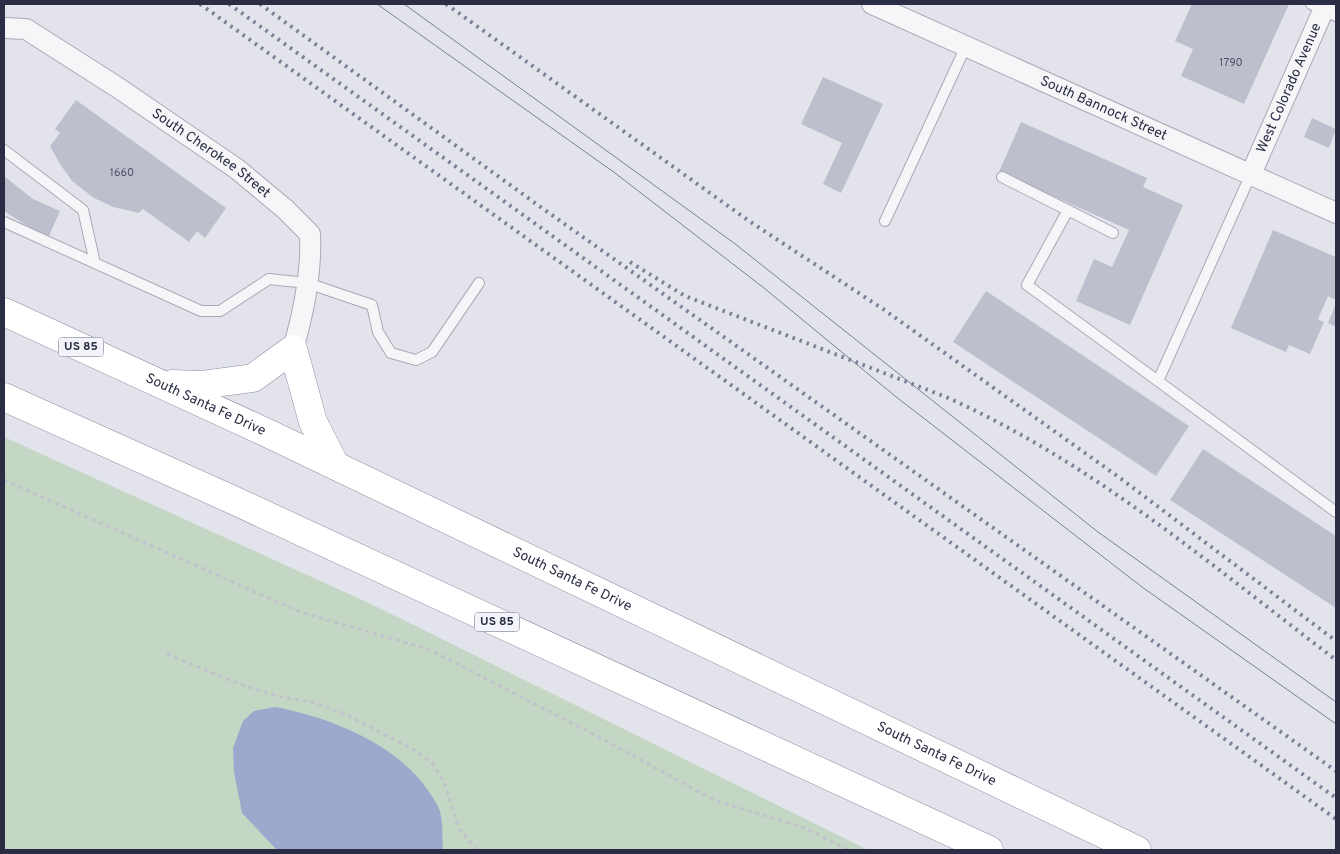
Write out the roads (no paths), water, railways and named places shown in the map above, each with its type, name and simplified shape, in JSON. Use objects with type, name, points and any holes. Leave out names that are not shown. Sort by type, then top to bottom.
[{"type":"highway","name":"South Santa Fe Drive","points":[[4,312],[335,466],[1137,850]]},
{"type":"highway","points":[[158,383],[201,385],[253,378],[293,349],[313,422],[335,466]]},
{"type":"highway","name":"US 85","points":[[4,397],[242,504],[989,850]]},
{"type":"street","name":"South Bannock Street","points":[[872,4],[1336,213]]},
{"type":"street","name":"West Colorado Avenue","points":[[1251,174],[1324,8]]},
{"type":"street","name":"South Cherokee Street","points":[[4,28],[26,29],[109,82],[237,169],[285,209],[310,234],[311,259],[303,313],[293,349]]},
{"type":"lane","points":[[885,221],[966,46]]},
{"type":"lane","points":[[4,150],[83,210],[95,263]]},
{"type":"lane","points":[[1158,381],[1251,174]]},
{"type":"lane","points":[[1002,177],[1113,233]]},
{"type":"lane","points":[[1068,210],[1027,286],[1336,512]]},
{"type":"lane","points":[[4,222],[201,311],[220,311],[269,280],[307,283],[372,305],[378,332],[391,353],[416,360],[432,352],[479,283]]},
{"type":"water","points":[[275,707],[317,718],[361,735],[399,760],[416,775],[438,807],[442,820],[443,850],[277,850],[242,813],[234,772],[233,748],[243,721],[254,711]]},
{"type":"tram line","points":[[377,4],[615,173],[764,288],[895,396],[1142,587],[1336,724]]},
{"type":"tram line","points":[[404,4],[734,243],[1098,532],[1336,702]]},
{"type":"railway","points":[[200,4],[1336,819]]},
{"type":"railway","points":[[229,4],[1336,798]]},
{"type":"railway","points":[[260,4],[542,208],[1336,771]]},
{"type":"railway","points":[[446,4],[749,221],[883,309],[1120,478],[1336,641]]},
{"type":"railway","points":[[630,262],[685,296],[946,397],[999,423],[1100,483],[1196,552],[1336,660]]}]
